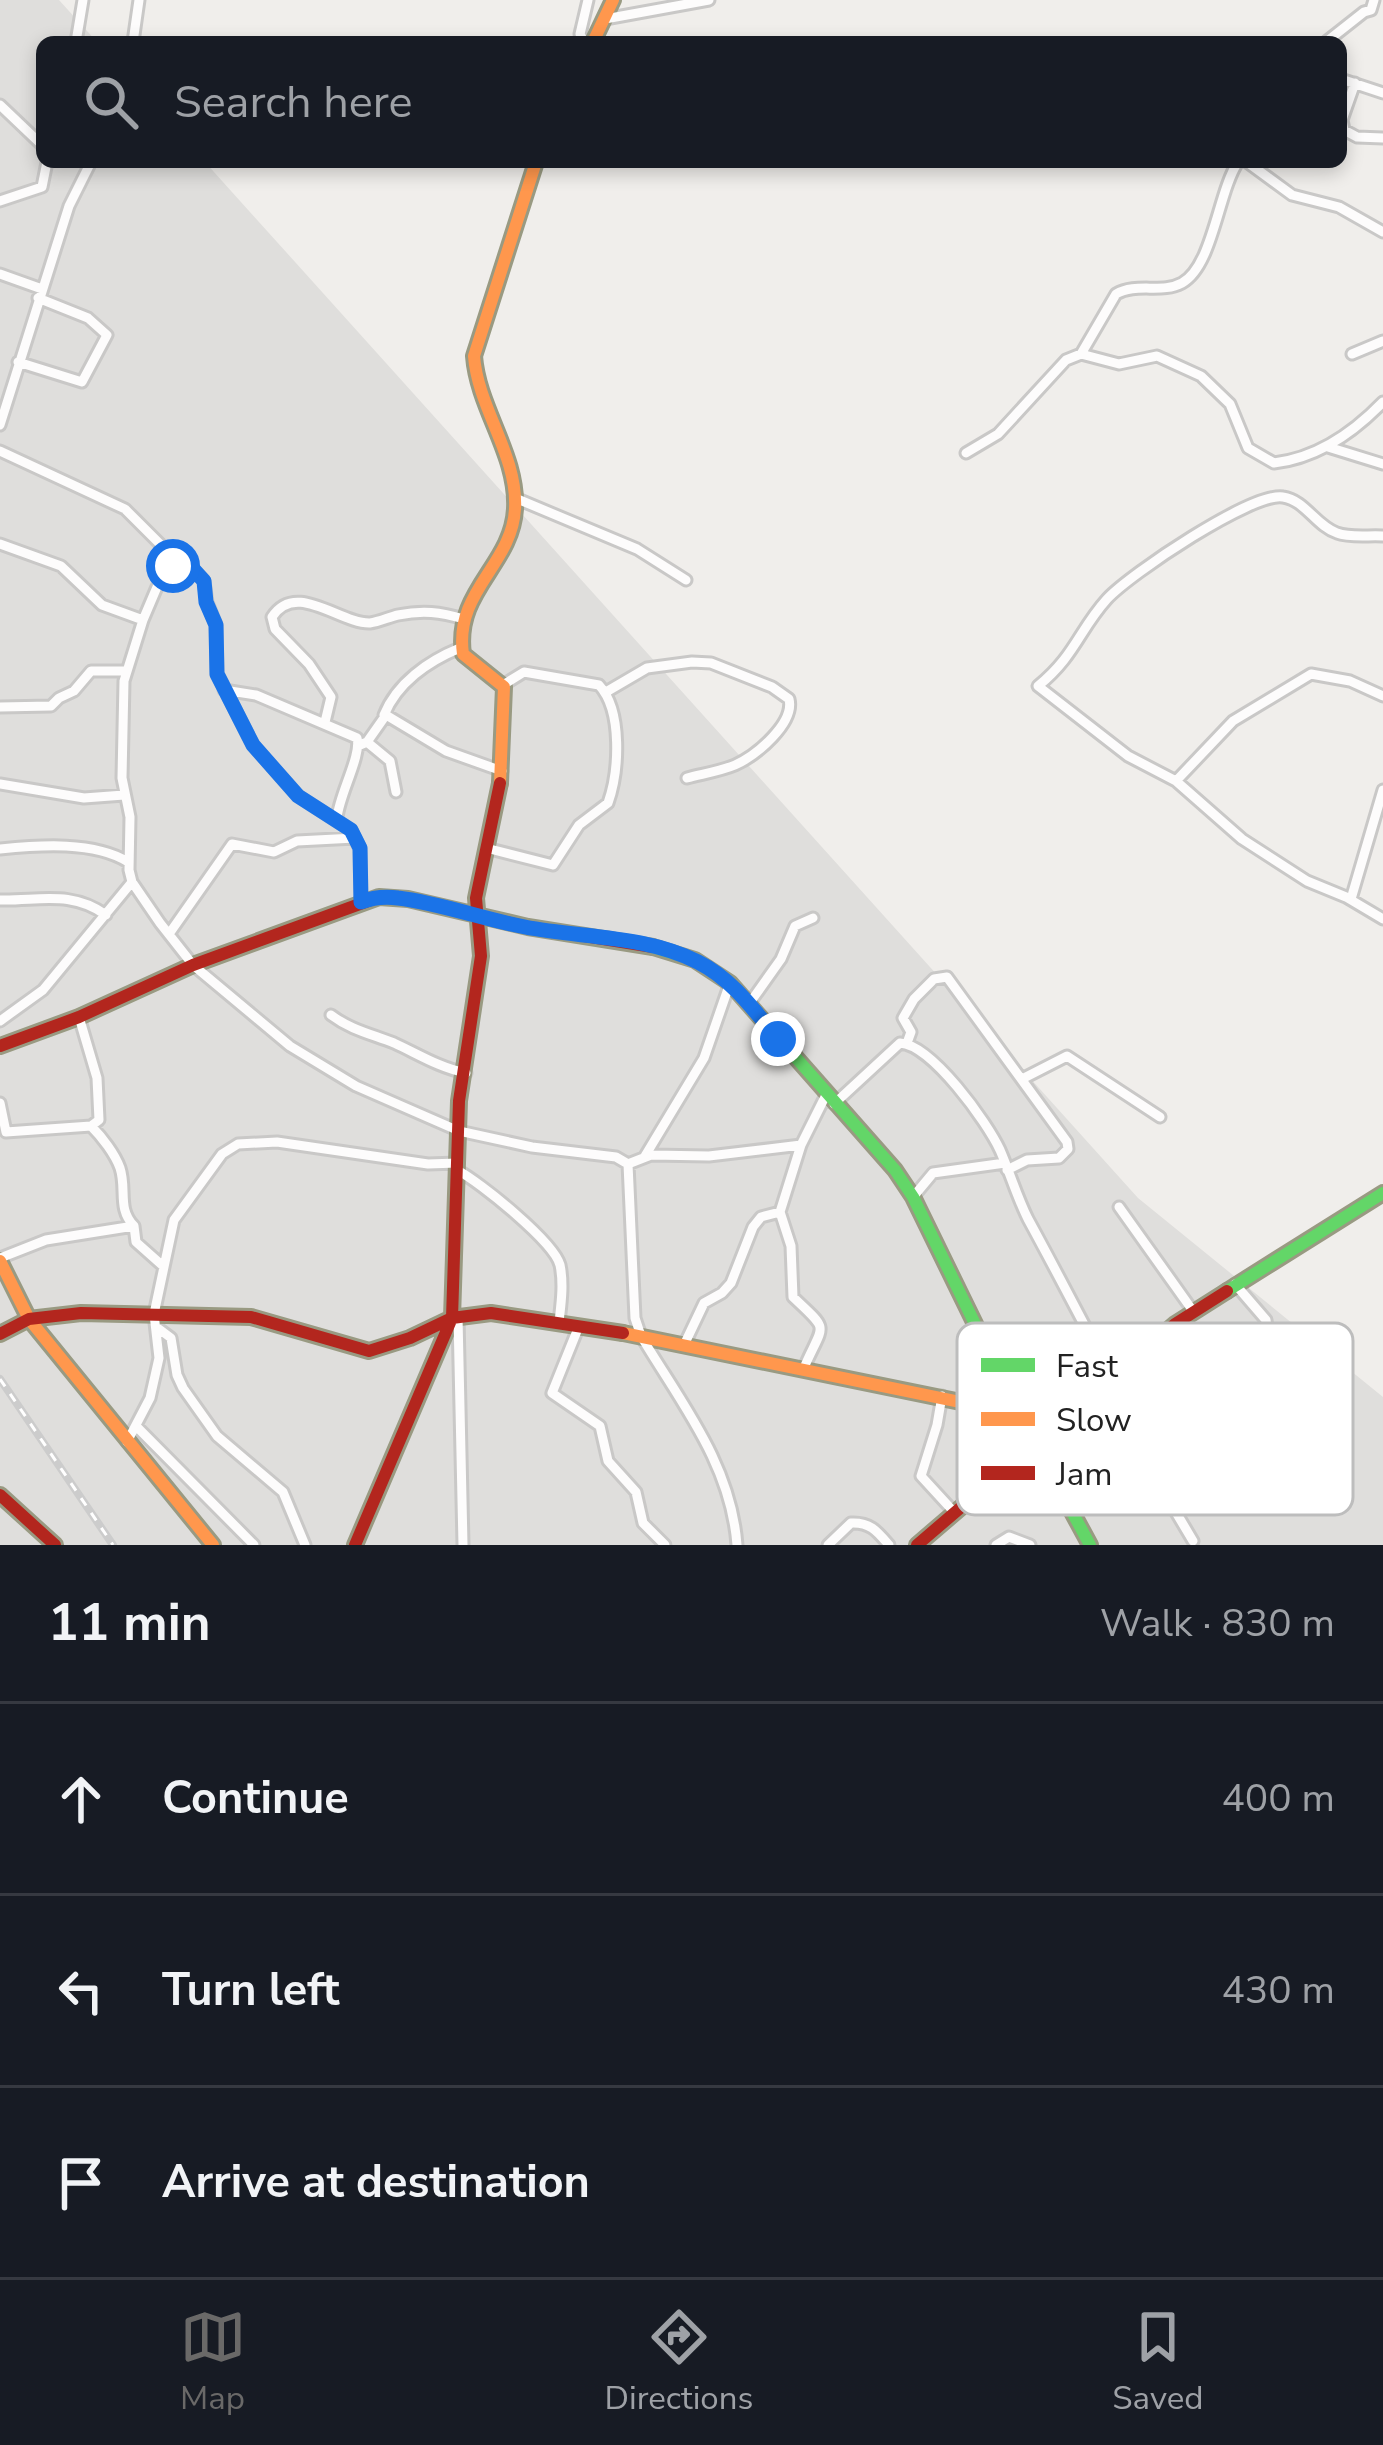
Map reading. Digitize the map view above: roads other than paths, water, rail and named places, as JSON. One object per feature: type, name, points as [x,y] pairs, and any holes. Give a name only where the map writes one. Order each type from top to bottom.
[{"type":"street","points":[[77,36],[83,0]]},
{"type":"street","points":[[135,36],[139,0]]},
{"type":"street","points":[[582,36],[588,0]]},
{"type":"street","points":[[593,36],[612,6],[710,0]]},
{"type":"street","points":[[1334,36],[1373,5],[1383,14]]},
{"type":"street","points":[[1347,81],[1383,93]]},
{"type":"street","points":[[1347,105],[1355,83]]},
{"type":"street","points":[[0,105],[36,139]]},
{"type":"street","points":[[1347,132],[1383,138]]},
{"type":"street","points":[[0,201],[40,189],[45,168]]},
{"type":"street","points":[[0,425],[70,206],[89,168]]},
{"type":"street","points":[[460,647],[468,603],[515,517],[508,460],[474,358],[496,269],[534,168]]},
{"type":"street","points":[[1082,354],[1116,294],[1124,289],[1175,286],[1187,279],[1204,253],[1236,168]]},
{"type":"street","points":[[1252,168],[1292,195],[1340,207],[1383,232]]},
{"type":"street","points":[[0,274],[88,318],[106,334],[82,382],[18,362]]},
{"type":"street","points":[[1352,354],[1383,341]]},
{"type":"street","points":[[966,453],[998,434],[1066,360],[1082,354],[1119,364],[1156,356],[1201,376],[1230,404],[1248,448],[1269,462],[1283,463],[1328,447],[1381,405]]},
{"type":"street","points":[[1328,447],[1383,464]]},
{"type":"street","points":[[0,451],[125,509],[169,549],[174,561],[194,570],[204,581],[216,625],[214,659],[224,690],[253,745],[286,785],[337,818],[356,838],[361,902]]},
{"type":"street","points":[[1383,536],[1338,534],[1296,502],[1278,496],[1209,526],[1107,599],[1064,665],[1038,686],[1128,756],[1176,782],[1269,857],[1383,919]]},
{"type":"street","points":[[515,499],[637,549],[686,580]]},
{"type":"street","points":[[0,544],[61,566],[102,605],[143,620]]},
{"type":"street","points":[[174,561],[157,587],[126,671],[124,795],[130,818],[132,882],[169,934],[193,964],[327,1071],[459,1132],[616,1157],[628,1164]]},
{"type":"street","points":[[325,722],[332,697],[275,629],[272,617],[277,609],[317,605],[368,622],[425,611],[464,619]]},
{"type":"street","points":[[460,647],[502,685]]},
{"type":"street","points":[[337,818],[342,791],[363,744],[400,687],[460,647]]},
{"type":"street","points":[[606,692],[647,668],[692,662],[711,663],[772,687],[789,699],[791,711],[786,721],[751,755],[735,765],[687,778]]},
{"type":"street","points":[[0,706],[51,706],[74,692],[91,671],[126,671]]},
{"type":"street","points":[[502,685],[524,672],[585,680],[606,692]]},
{"type":"street","points":[[1176,782],[1233,721],[1311,674],[1350,681],[1383,696]]},
{"type":"street","points":[[463,1545],[455,1317],[458,1101],[481,957],[482,929],[476,916],[502,771],[502,685]]},
{"type":"street","points":[[224,690],[256,695],[353,735],[391,761],[396,792]]},
{"type":"street","points":[[486,848],[553,865],[578,825],[608,803],[616,757],[606,692]]},
{"type":"street","points":[[384,716],[446,751],[502,771]]},
{"type":"street","points":[[0,784],[85,799],[124,795]]},
{"type":"street","points":[[1351,899],[1383,790]]},
{"type":"street","points":[[169,934],[230,845],[274,852],[297,841],[356,838]]},
{"type":"street","points":[[0,849],[49,844],[104,851],[128,862]]},
{"type":"street","points":[[0,1021],[43,990],[132,882]]},
{"type":"street","points":[[0,901],[53,896],[81,902],[106,915]]},
{"type":"street","points":[[0,1046],[79,1017],[193,964],[361,902],[391,897],[667,950],[695,960],[730,983],[896,1170],[974,1323]]},
{"type":"street","points":[[749,1004],[782,959],[795,926],[814,919]]},
{"type":"street","points":[[907,1042],[911,1032],[903,1022],[905,1013],[934,979],[945,976],[1068,1149],[1055,1159],[933,1173],[913,1197]]},
{"type":"street","points":[[645,1156],[714,1037],[730,983]]},
{"type":"street","points":[[332,1016],[363,1034],[466,1073]]},
{"type":"street","points":[[0,1103],[6,1132],[92,1126],[99,1120],[97,1078],[79,1017]]},
{"type":"street","points":[[802,1370],[821,1332],[818,1316],[794,1297],[790,1246],[780,1212],[801,1145],[830,1099],[907,1042]]},
{"type":"street","points":[[907,1042],[959,1088],[999,1146],[1025,1213],[1078,1323]]},
{"type":"street","points":[[1022,1079],[1067,1056],[1160,1117]]},
{"type":"street","points":[[1030,1090],[1042,1070]]},
{"type":"street","points":[[92,1126],[120,1167],[122,1202],[136,1242],[163,1266]]},
{"type":"street","points":[[127,1443],[150,1398],[159,1358],[154,1314],[174,1220],[222,1154],[238,1144],[277,1142],[457,1167],[490,1190],[555,1254],[562,1284],[559,1322]]},
{"type":"street","points":[[628,1164],[645,1156],[710,1156],[801,1145]]},
{"type":"street","points":[[628,1164],[631,1266],[640,1336],[698,1424],[729,1498],[737,1545]]},
{"type":"street","points":[[1176,1323],[1383,1193]]},
{"type":"street","points":[[1119,1207],[1193,1312]]},
{"type":"street","points":[[685,1343],[704,1304],[730,1283],[757,1222],[780,1212]]},
{"type":"street","points":[[134,1226],[46,1240],[0,1260],[29,1319],[213,1545]]},
{"type":"street","points":[[1235,1284],[1266,1323]]},
{"type":"street","points":[[0,1334],[29,1319],[101,1312],[263,1319],[361,1352],[410,1338],[455,1317],[491,1312],[685,1343],[957,1399]]},
{"type":"street","points":[[355,1545],[455,1317]]},
{"type":"street","points":[[579,1326],[552,1393],[600,1426],[608,1460],[636,1492],[643,1523],[665,1545]]},
{"type":"street","points":[[159,1329],[171,1338],[176,1375],[190,1399],[217,1436],[283,1492],[304,1545]]},
{"type":"street","points":[[942,1395],[921,1476],[954,1512]]},
{"type":"street","points":[[136,1426],[254,1545]]},
{"type":"street","points":[[0,1495],[55,1545]]},
{"type":"street","points":[[917,1545],[957,1509]]},
{"type":"street","points":[[1074,1515],[1090,1545]]},
{"type":"street","points":[[1178,1515],[1192,1541]]},
{"type":"street","points":[[828,1545],[851,1523],[860,1523],[876,1529],[889,1545]]},
{"type":"street","points":[[996,1545],[1009,1537],[1030,1545]]},
{"type":"railway","points":[[0,1379],[113,1545]]}]
